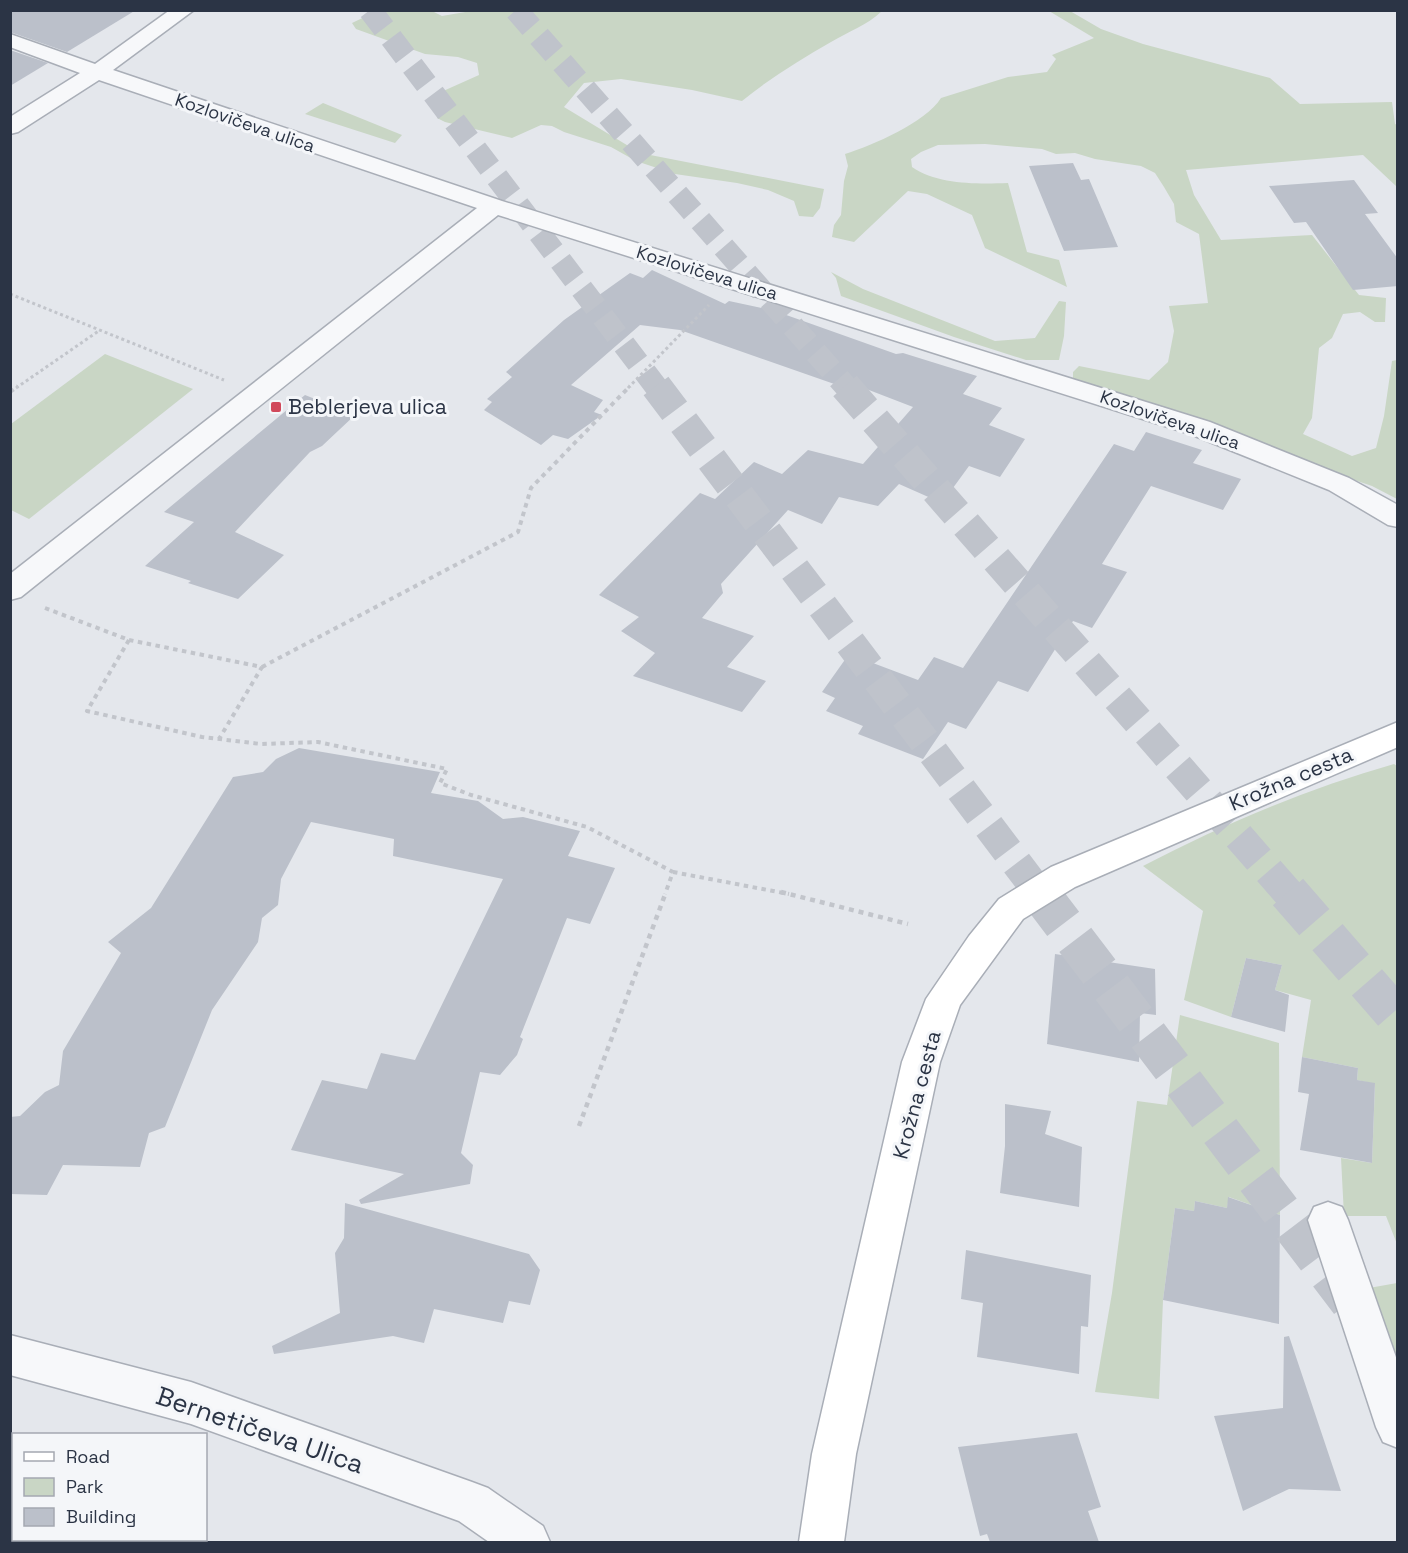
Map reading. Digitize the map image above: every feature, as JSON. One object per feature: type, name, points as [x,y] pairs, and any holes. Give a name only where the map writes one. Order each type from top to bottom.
[{"type":"street","points":[[10,127],[97,72],[184,10]]},
{"type":"street","name":"Kozlovičeva ulica","points":[[10,40],[97,72],[494,206],[1200,428],[1339,484],[1398,518]]},
{"type":"street","points":[[10,590],[494,206]]},
{"type":"street","name":"Krožna cesta","points":[[821,1542],[834,1454],[921,1062],[944,999],[1011,909],[1063,877],[1398,734]]},
{"type":"street","points":[[1328,1220],[1398,1427]]},
{"type":"street","name":"Bernetičeva Ulica","points":[[10,1355],[191,1402],[472,1504],[527,1542]]},
{"type":"path","points":[[219,739],[262,667],[518,532],[531,488],[733,281]]},
{"type":"path","points":[[10,294],[258,394]]},
{"type":"path","points":[[10,392],[100,330]]},
{"type":"path","points":[[43,607],[129,640],[262,667]]},
{"type":"path","points":[[129,640],[87,711],[219,739],[300,745],[318,742],[447,769],[440,783],[471,795],[587,826],[672,872],[797,895],[908,924]]},
{"type":"path","points":[[579,1126],[672,872]]},
{"type":"green space","points":[[477,10],[882,11],[785,70],[742,101],[692,90],[621,79],[584,83],[564,107],[640,153],[824,189],[820,208],[813,217],[799,216],[794,201],[768,190],[675,174],[636,161],[611,147],[552,126],[541,125],[512,138],[445,122],[437,118],[441,92],[479,75],[477,63],[458,57],[425,54],[356,29],[352,23],[377,11],[432,11],[442,16]]},
{"type":"green space","points":[[1049,11],[1070,11],[1101,29],[1143,44],[1270,78],[1300,104],[1392,102],[1397,125],[1397,187],[1363,155],[1186,170],[1194,195],[1221,240],[1312,235],[1359,295],[1386,298],[1385,322],[1375,322],[1360,312],[1343,314],[1332,338],[1319,348],[1312,418],[1303,434],[1352,456],[1376,448],[1384,416],[1392,361],[1397,360],[1397,499],[1372,486],[1073,384],[1073,372],[1079,366],[1149,380],[1168,362],[1174,331],[1169,306],[1208,303],[1199,234],[1176,222],[1174,204],[1164,187],[1155,173],[1141,166],[1095,159],[1075,153],[1056,154],[1042,149],[985,144],[938,145],[911,159],[912,167],[922,173],[946,180],[1008,183],[1027,252],[1059,260],[1067,287],[985,248],[972,215],[927,194],[908,191],[854,242],[832,237],[834,225],[841,215],[844,181],[848,166],[845,154],[898,132],[923,116],[941,98],[1008,77],[1047,72],[1056,59],[1052,55],[1094,38]]},
{"type":"green space","points":[[323,103],[402,135],[395,143],[305,114]]},
{"type":"green space","points":[[831,272],[863,289],[995,341],[1035,338],[1059,301],[1066,302],[1064,336],[1059,360],[1026,360],[954,337],[841,296],[836,278]]},
{"type":"green space","points":[[105,354],[193,389],[29,519],[11,510],[11,424]]},
{"type":"green space","points":[[1394,764],[1397,766],[1397,1244],[1386,1216],[1344,1216],[1341,1158],[1372,1163],[1375,1084],[1357,1080],[1358,1068],[1302,1057],[1311,1000],[1275,990],[1282,965],[1246,958],[1231,1017],[1184,1000],[1203,911],[1143,866],[1266,809]]},
{"type":"green space","points":[[1180,1015],[1279,1043],[1280,1215],[1229,1197],[1227,1208],[1195,1201],[1194,1211],[1175,1208],[1163,1300],[1159,1399],[1095,1392],[1112,1293],[1137,1101],[1167,1105]]},
{"type":"green space","points":[[1397,1283],[1397,1382],[1369,1288]]},
{"type":"building","points":[[10,10],[136,10],[67,52],[10,32]]},
{"type":"building","points":[[10,50],[48,63],[10,86]]},
{"type":"building","points":[[1073,163],[1081,180],[1089,179],[1118,247],[1064,251],[1029,166]]},
{"type":"building","points":[[1354,180],[1378,213],[1365,214],[1398,259],[1398,286],[1353,290],[1306,222],[1294,223],[1269,186]]},
{"type":"building","points":[[652,270],[725,304],[729,301],[775,311],[896,354],[903,353],[977,376],[963,394],[1002,408],[989,425],[1025,439],[1000,477],[969,466],[942,503],[899,484],[878,506],[839,497],[822,524],[788,510],[721,584],[723,593],[702,618],[754,636],[727,667],[766,681],[742,712],[633,676],[655,653],[621,631],[639,617],[599,595],[700,493],[715,499],[754,462],[782,474],[808,450],[863,464],[913,407],[843,380],[840,386],[680,330],[640,325],[571,385],[603,400],[594,412],[602,415],[568,439],[553,435],[541,445],[484,410],[492,402],[487,399],[512,377],[506,372],[564,320],[630,273],[643,278]]},
{"type":"building","points":[[305,395],[355,415],[322,446],[310,452],[235,532],[284,555],[238,599],[145,566],[194,522],[164,512]]},
{"type":"building","points":[[1146,432],[1202,450],[1193,463],[1241,479],[1223,510],[1151,486],[1102,564],[1127,572],[1092,628],[1073,621],[1028,692],[998,681],[966,729],[948,722],[923,759],[858,734],[863,726],[826,711],[835,698],[822,692],[849,654],[918,680],[934,657],[963,668],[1114,444],[1134,451]]},
{"type":"building","points":[[299,748],[440,772],[431,793],[478,801],[503,819],[523,817],[580,831],[568,856],[615,868],[590,924],[567,918],[520,1037],[523,1039],[517,1055],[500,1075],[480,1072],[461,1153],[473,1165],[470,1184],[361,1204],[359,1200],[404,1174],[291,1150],[322,1080],[367,1089],[381,1053],[415,1060],[503,879],[393,856],[394,839],[311,822],[281,879],[278,905],[262,918],[258,942],[212,1010],[165,1127],[149,1133],[140,1167],[63,1165],[47,1195],[10,1194],[10,1117],[20,1116],[45,1092],[59,1085],[63,1051],[121,953],[108,942],[151,908],[233,777],[263,772],[276,759]]},
{"type":"building","points":[[1055,954],[1155,969],[1156,1015],[1140,1013],[1139,1062],[1047,1044]]},
{"type":"building","points":[[1246,958],[1282,965],[1275,990],[1289,995],[1285,1032],[1231,1017]]},
{"type":"building","points":[[1302,1057],[1358,1068],[1357,1080],[1375,1083],[1372,1163],[1300,1150],[1309,1094],[1298,1092]]},
{"type":"building","points":[[1005,1104],[1051,1111],[1045,1134],[1082,1147],[1079,1207],[1000,1193],[1005,1146]]},
{"type":"building","points":[[1228,1197],[1280,1215],[1279,1324],[1163,1300],[1175,1208],[1194,1211],[1195,1201],[1227,1208]]},
{"type":"building","points":[[345,1203],[529,1254],[540,1270],[530,1305],[509,1301],[503,1323],[434,1309],[424,1343],[393,1336],[274,1354],[272,1346],[340,1313],[335,1253],[344,1238]]},
{"type":"building","points":[[966,1250],[1091,1275],[1088,1327],[1081,1326],[1079,1374],[977,1357],[983,1303],[961,1299]]},
{"type":"building","points":[[1289,1336],[1341,1491],[1289,1489],[1243,1511],[1214,1416],[1283,1408],[1284,1337]]},
{"type":"building","points":[[1077,1433],[1101,1507],[1088,1511],[1099,1542],[990,1542],[987,1534],[980,1536],[958,1447]]},
{"type":"tunnel","points":[[370,10],[657,388]]},
{"type":"tunnel","points":[[516,10],[847,388]]},
{"type":"tunnel","points":[[656,386],[1040,894]]},
{"type":"tunnel","points":[[845,386],[1289,894]]},
{"type":"tunnel","points":[[1039,892],[1350,1302]]},
{"type":"tunnel","points":[[1288,892],[1398,1018]]},
{"type":"place","name":"Beblerjeva ulica","points":[[276,407]]}]
